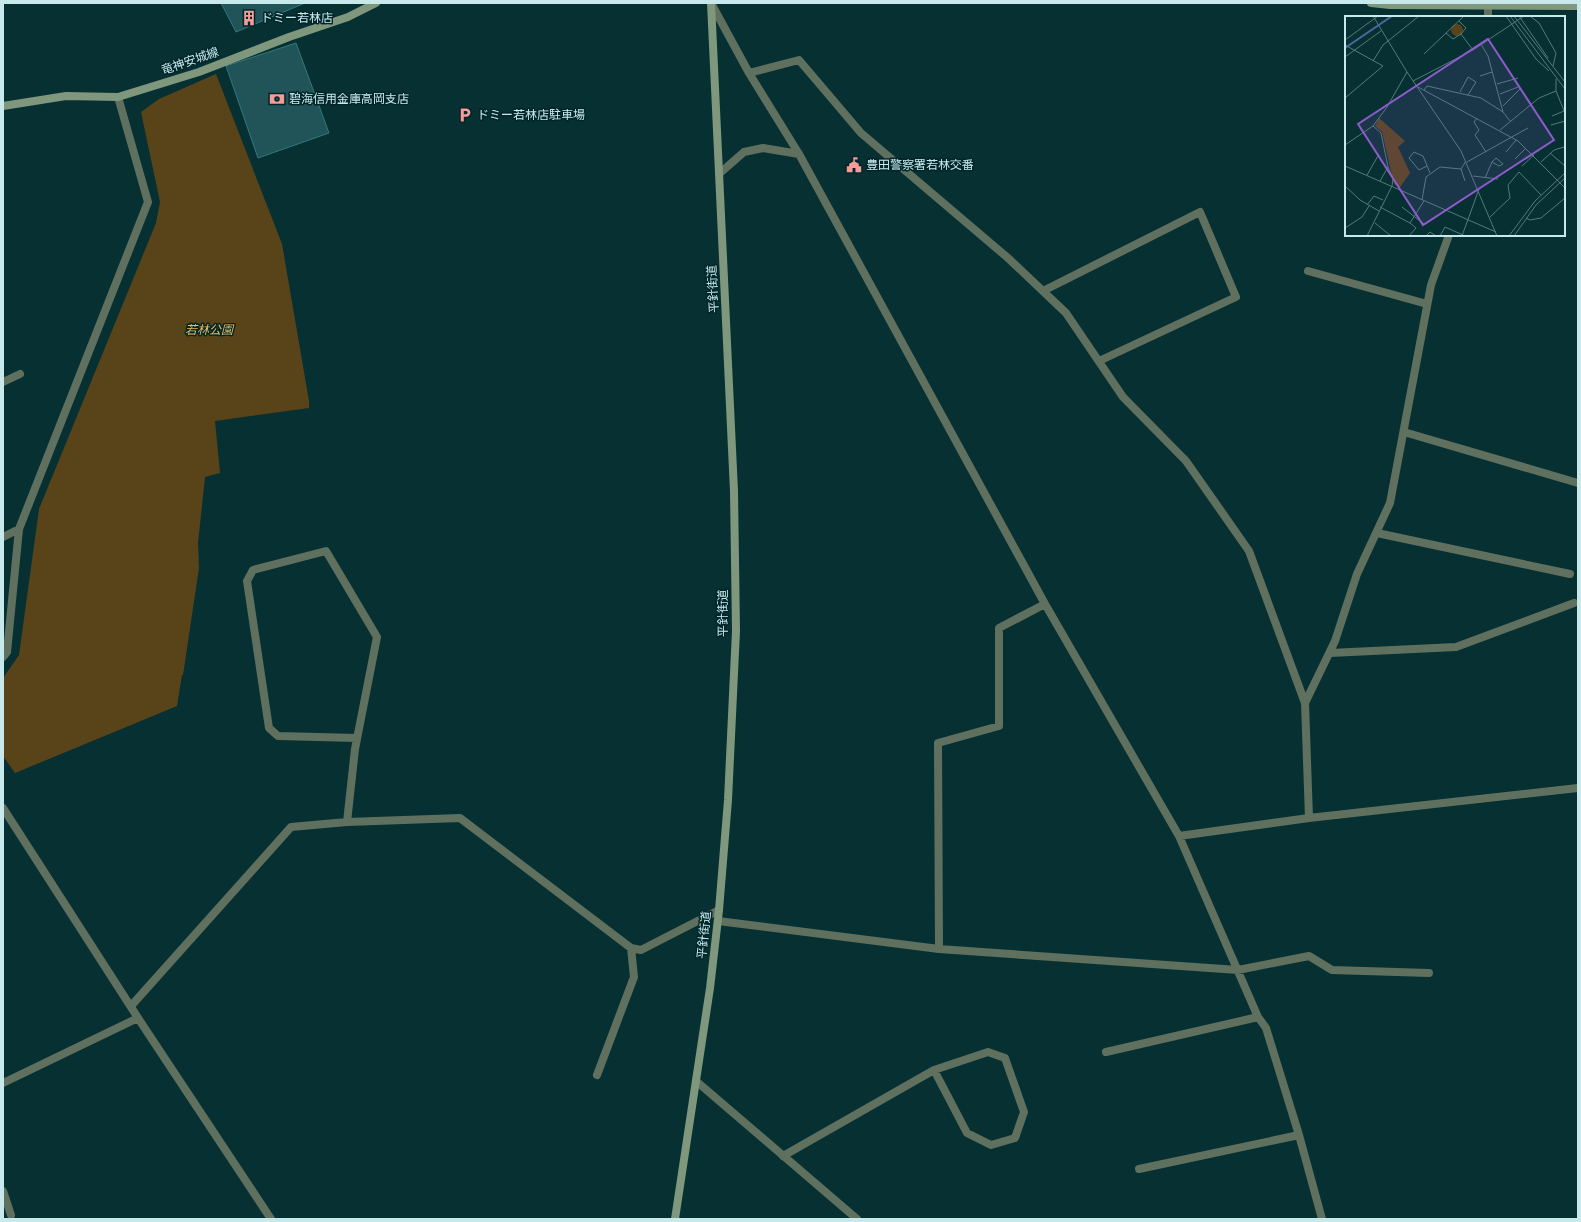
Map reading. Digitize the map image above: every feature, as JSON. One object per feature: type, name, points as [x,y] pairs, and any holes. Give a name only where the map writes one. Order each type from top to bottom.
[{"type":"street","name":"竜神安城線","points":[[3,106],[66,96],[118,97],[199,72],[289,37],[348,17],[376,3]]},
{"type":"street","points":[[711,3],[749,73],[799,154],[1045,604],[1179,836],[1258,1017],[1266,1028],[1299,1135],[1322,1219]]},
{"type":"street","name":"平針街道","points":[[675,1219],[710,988],[718,921],[728,800],[736,631],[734,491],[711,3]]},
{"type":"street","points":[[1371,3],[1578,6]]},
{"type":"street","points":[[1488,5],[1488,16]]},
{"type":"street","points":[[749,73],[799,60],[861,133],[1008,258],[1066,313],[1123,397],[1186,461],[1248,551],[1305,703],[1309,818]]},
{"type":"street","points":[[3,656],[7,652],[19,528],[148,202],[118,97]]},
{"type":"street","points":[[720,173],[744,152],[763,148],[799,154]]},
{"type":"street","points":[[1043,291],[1200,212],[1236,297],[1099,361]]},
{"type":"street","points":[[1305,703],[1335,641],[1357,574],[1390,503],[1431,285],[1449,236]]},
{"type":"street","points":[[1308,271],[1427,304]]},
{"type":"street","points":[[3,382],[20,374]]},
{"type":"street","points":[[1404,432],[1578,483]]},
{"type":"street","points":[[3,537],[19,528]]},
{"type":"street","points":[[1377,533],[1570,574]]},
{"type":"street","points":[[347,822],[357,738],[377,637],[326,551],[253,570],[247,581],[269,728],[278,736],[357,738]]},
{"type":"street","points":[[1330,652],[1456,647],[1574,603]]},
{"type":"street","points":[[940,949],[938,743],[999,726],[999,628],[1045,604]]},
{"type":"street","points":[[1179,836],[1309,818],[1578,788]]},
{"type":"street","points":[[3,808],[138,1018],[271,1219]]},
{"type":"street","points":[[131,1006],[291,827],[347,822],[460,818],[631,948],[641,950],[719,910]]},
{"type":"street","points":[[718,921],[940,949],[1238,970],[1309,956],[1332,970],[1429,973]]},
{"type":"street","points":[[597,1075],[634,977],[631,948]]},
{"type":"street","points":[[1106,1052],[1258,1017]]},
{"type":"street","points":[[3,1083],[138,1018]]},
{"type":"street","points":[[783,1156],[934,1070],[988,1052],[1005,1058],[1024,1112],[1014,1138],[991,1145],[967,1132],[934,1070]]},
{"type":"street","points":[[696,1081],[857,1219]]},
{"type":"street","points":[[1139,1169],[1299,1135]]},
{"type":"street","points":[[3,1191],[11,1215]]},
{"type":"green space","name":"若林公園","points":[[216,74],[282,244],[309,408],[215,421],[220,473],[205,477],[198,543],[199,568],[177,706],[15,773],[3,756],[3,678],[19,655],[39,509],[156,223],[160,202],[141,112],[159,99]]},
{"type":"building","name":"ドミー若林店","points":[[221,3],[305,3],[236,32]]},
{"type":"building","name":"碧海信用金庫高岡支店","points":[[296,43],[329,133],[258,158],[226,66]]},
{"type":"place","name":"ドミー若林店","points":[[249,18]]},
{"type":"place","name":"碧海信用金庫高岡支店","points":[[277,99]]},
{"type":"place","name":"ドミー若林店駐車場","points":[[465,115]]},
{"type":"place","name":"豊田警察署若林交番","points":[[854,165]]}]
